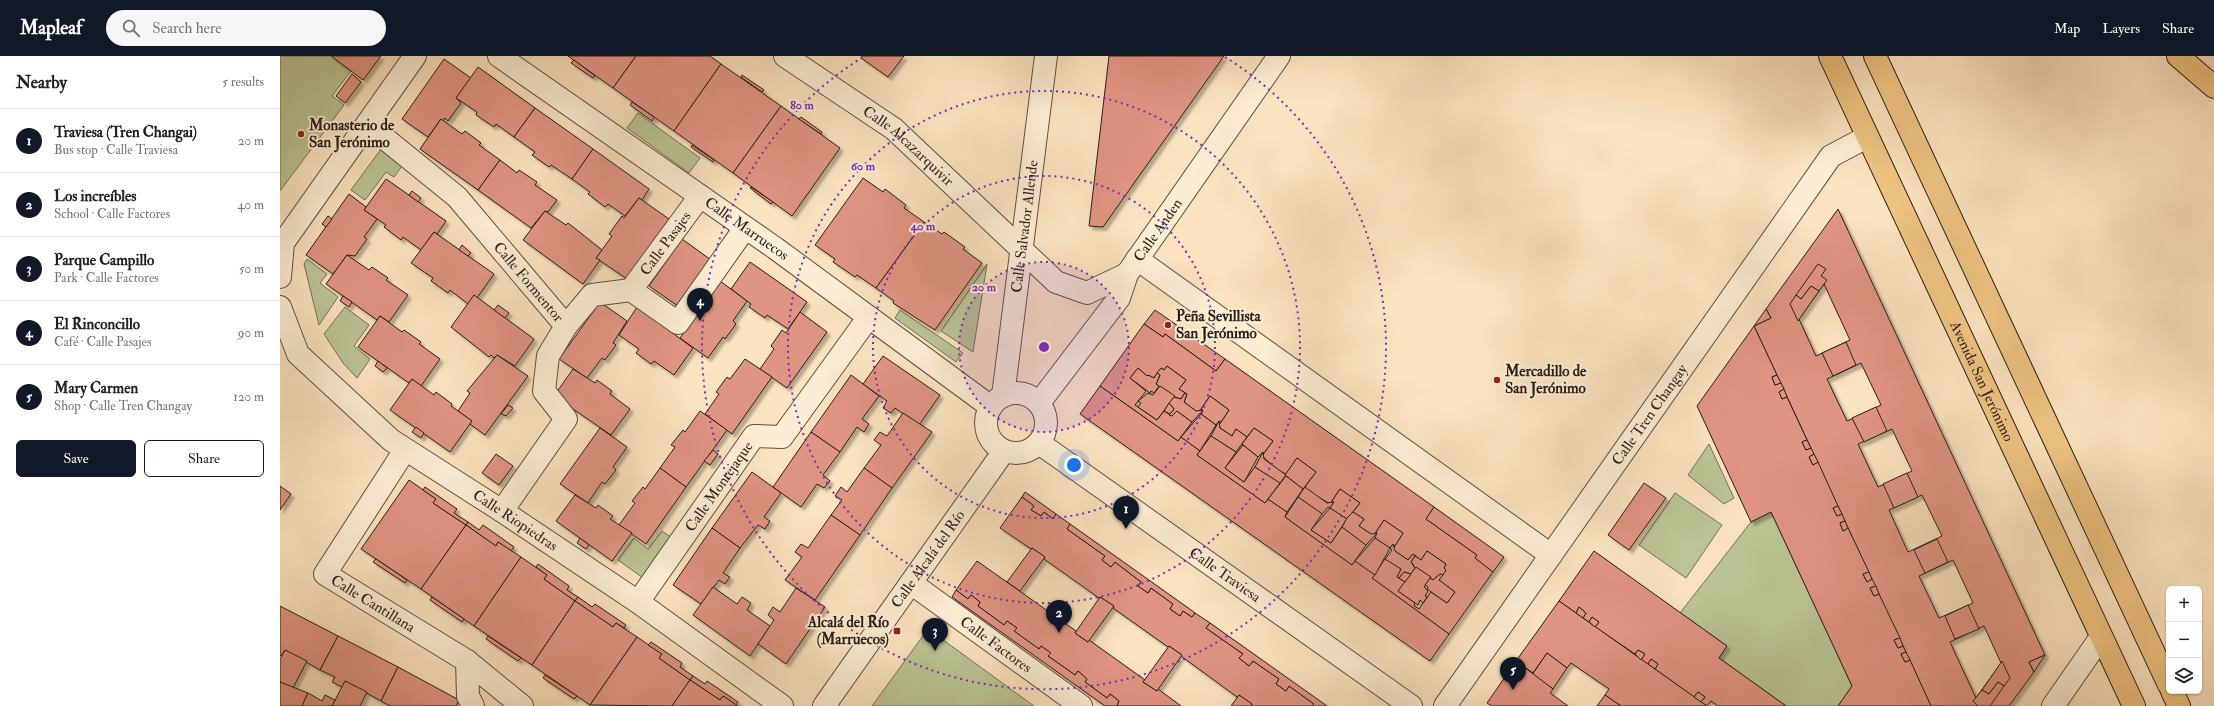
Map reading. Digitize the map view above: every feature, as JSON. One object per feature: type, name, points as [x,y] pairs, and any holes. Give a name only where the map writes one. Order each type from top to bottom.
[{"type":"main road","name":"Avenida San Jerónimo","points":[[1830,56],[2134,706]]},
{"type":"main road","points":[[1875,56],[2166,679]]},
{"type":"main road","points":[[2178,56],[2214,87]]},
{"type":"main road","points":[[2173,694],[2179,706]]},
{"type":"street","points":[[280,277],[283,243],[415,56]]},
{"type":"street","name":"Calle Alcazarquivir","points":[[785,56],[894,129],[1056,282],[1087,293]]},
{"type":"street","name":"Calle Salvador Allende","points":[[997,402],[1021,249],[1046,56]]},
{"type":"street","name":"Calle Anden","points":[[1039,403],[1119,298],[1132,266],[1279,56]]},
{"type":"street","name":"Calle Marruecos","points":[[505,58],[746,228],[868,318],[997,402]]},
{"type":"street","name":"Calle Formentor","points":[[367,124],[458,197],[566,326],[548,356],[544,391],[566,419],[502,511]]},
{"type":"street","name":"Calle Tren Changay","points":[[1445,706],[1831,156],[1867,137]]},
{"type":"street","name":"Calle Pasajes","points":[[631,290],[700,196]]},
{"type":"street","name":"Calle Pasajes","points":[[566,326],[592,294],[631,290],[678,323],[746,228]]},
{"type":"street","points":[[1094,329],[1095,313],[1087,293],[1132,266],[1551,556]]},
{"type":"street","name":"Calle Riopiedras","points":[[280,307],[298,354],[391,440],[502,511],[638,602],[782,706]]},
{"type":"street","name":"Calle Montejaque","points":[[638,602],[754,436],[782,437],[868,318]]},
{"type":"street","points":[[1016,393],[1028,396],[1039,403],[1045,414],[1046,427],[1039,443],[1029,450],[1016,453],[1004,451],[996,445],[990,437],[986,427],[987,416],[997,402],[1016,393]]},
{"type":"street","name":"Calle Traviesa","points":[[1039,443],[1411,706]]},
{"type":"street","name":"Calle Cantillana","points":[[405,450],[325,574],[467,661],[522,706]]},
{"type":"street","name":"Calle Alcalá del Río","points":[[824,706],[1004,451]]},
{"type":"street","name":"Calle Factores","points":[[911,583],[1081,706]]},
{"type":"street","points":[[2053,706],[2101,636]]},
{"type":"street","points":[[467,661],[468,696],[473,706]]},
{"type":"green space","name":"Monasterio de San Jerónimo","points":[[280,56],[331,56],[351,71],[332,96],[344,105],[280,191]]},
{"type":"green space","points":[[638,113],[700,158],[689,173],[627,128]]},
{"type":"green space","points":[[384,145],[405,162],[394,177],[386,172],[365,200],[351,190]]},
{"type":"green space","points":[[307,259],[327,274],[320,283],[338,297],[319,325],[304,264]]},
{"type":"green space","points":[[987,264],[973,352],[941,331]]},
{"type":"green space","points":[[345,307],[369,325],[354,346],[370,359],[357,378],[343,363],[324,334]]},
{"type":"green space","points":[[900,310],[963,353],[956,362],[895,318]]},
{"type":"green space","points":[[1709,444],[1734,498],[1724,504],[1688,475]]},
{"type":"green space","points":[[1675,493],[1722,525],[1686,578],[1639,545]]},
{"type":"green space","points":[[1771,512],[1852,686],[1838,706],[1786,706],[1719,658],[1727,646],[1680,613],[1751,522]]},
{"type":"green space","points":[[662,531],[675,540],[646,580],[618,560],[634,538],[648,549]]},
{"type":"green space","points":[[928,629],[1034,706],[872,706]]},
{"type":"building","points":[[331,56],[381,56],[363,80]]},
{"type":"building","points":[[568,56],[636,56],[613,88]]},
{"type":"building","points":[[636,56],[710,56],[721,64],[674,131],[613,88]]},
{"type":"building","points":[[862,56],[904,56],[888,77],[861,58]]},
{"type":"building","points":[[1109,56],[1224,56],[1103,227],[1089,226]]},
{"type":"building","points":[[444,59],[471,78],[456,98],[461,103],[448,121],[445,118],[443,121],[441,119],[428,137],[402,119]]},
{"type":"building","points":[[574,60],[595,76],[593,78],[571,63]]},
{"type":"building","points":[[721,64],[781,106],[733,173],[674,131]]},
{"type":"building","points":[[478,67],[535,108],[514,137],[496,124],[494,127],[476,115],[477,112],[456,98]]},
{"type":"building","points":[[352,74],[361,82],[345,103],[336,96]]},
{"type":"building","points":[[742,75],[764,90],[762,92],[741,77]]},
{"type":"building","points":[[632,102],[654,117],[652,121],[630,105]]},
{"type":"building","points":[[781,106],[840,148],[792,216],[733,173]]},
{"type":"building","points":[[535,108],[593,149],[572,179],[551,165],[549,167],[532,155],[535,152],[514,137]]},
{"type":"building","points":[[801,117],[822,132],[821,134],[799,119]]},
{"type":"building","points":[[441,119],[462,134],[465,131],[481,143],[479,145],[500,160],[478,190],[420,149]]},
{"type":"building","points":[[692,145],[714,160],[713,162],[691,147]]},
{"type":"building","points":[[593,149],[649,189],[642,200],[639,198],[625,216],[608,204],[605,207],[588,194],[590,192],[572,179]]},
{"type":"building","points":[[500,160],[517,173],[519,170],[537,182],[535,185],[557,200],[548,212],[545,211],[531,228],[478,190]]},
{"type":"building","points":[[863,178],[883,192],[885,189],[906,205],[904,208],[924,222],[876,288],[857,275],[855,277],[833,262],[835,259],[815,245]]},
{"type":"building","points":[[386,179],[446,221],[437,234],[434,232],[421,250],[403,237],[401,240],[384,227],[386,225],[364,210]]},
{"type":"building","points":[[751,187],[773,202],[771,204],[750,188]]},
{"type":"building","points":[[412,191],[421,198],[418,202],[409,195]]},
{"type":"building","points":[[349,194],[366,207],[364,210],[377,219],[364,237],[367,239],[355,256],[347,255],[333,274],[306,255]]},
{"type":"building","points":[[639,198],[669,219],[627,279],[596,258],[612,236],[609,234],[622,216],[624,218]]},
{"type":"building","points":[[1838,209],[2045,655],[2029,662],[2034,672],[2009,706],[1931,706],[1754,326],[1771,318],[1766,309]],"holes":[[[1824,284],[1850,340],[1816,356],[1799,319]],[[1861,363],[1881,405],[1847,421],[1827,379]],[[1892,429],[1912,471],[1878,487],[1858,444]],[[1922,495],[1942,536],[1908,552],[1889,510]],[[1953,560],[1973,603],[1939,618],[1919,576]],[[1984,626],[2001,663],[1976,698],[1950,642]]]},
{"type":"building","points":[[545,211],[566,225],[568,223],[602,250],[596,258],[600,260],[583,284],[523,240]]},
{"type":"building","points":[[328,216],[332,219],[326,227],[322,224]]},
{"type":"building","points":[[924,222],[942,234],[944,232],[965,247],[963,249],[982,263],[935,330],[893,303],[894,301],[876,288]]},
{"type":"building","points":[[434,232],[494,274],[477,298],[474,295],[468,304],[450,290],[448,293],[431,281],[433,278],[411,263]]},
{"type":"building","points":[[682,239],[711,260],[678,306],[649,286]]},
{"type":"building","points":[[462,245],[471,253],[468,256],[459,250]]},
{"type":"building","points":[[347,255],[369,270],[372,267],[388,278],[386,280],[408,295],[389,322],[380,316],[377,320],[326,284]]},
{"type":"building","points":[[750,262],[807,302],[788,329],[767,315],[765,318],[749,307],[751,304],[731,289]]},
{"type":"building","points":[[1818,264],[1826,269],[1821,276],[1827,280],[1819,291],[1811,286],[1801,299],[1796,295]]},
{"type":"building","points":[[720,281],[747,301],[733,321],[736,324],[725,339],[723,337],[708,358],[680,338]]},
{"type":"building","points":[[1811,286],[1819,291],[1798,321],[1790,304],[1796,295],[1801,299]]},
{"type":"building","points":[[474,295],[534,339],[515,366],[497,355],[494,358],[491,355],[489,357],[451,327]]},
{"type":"building","points":[[343,296],[352,302],[349,307],[340,301]]},
{"type":"building","points":[[600,302],[627,321],[613,343],[616,345],[605,360],[602,358],[587,378],[559,359]]},
{"type":"building","points":[[498,305],[509,313],[505,318],[494,310]]},
{"type":"building","points":[[637,307],[693,348],[674,375],[654,361],[651,364],[636,353],[639,349],[619,335]]},
{"type":"building","points":[[1766,309],[1771,318],[1754,326]]},
{"type":"building","points":[[1155,310],[1225,359],[1216,371],[1165,334],[1163,337],[1144,324]]},
{"type":"building","points":[[800,312],[827,332],[787,388],[760,369],[774,349],[771,346],[782,330],[786,333]]},
{"type":"building","points":[[380,316],[402,332],[404,330],[421,342],[419,344],[440,359],[421,386],[412,379],[409,383],[358,347]]},
{"type":"building","points":[[1144,324],[1163,337],[1165,334],[1216,371],[1225,359],[1434,507],[1426,519],[1477,555],[1475,558],[1493,572],[1449,634],[1372,578],[1385,559],[1388,560],[1401,569],[1397,577],[1405,582],[1398,591],[1415,603],[1414,606],[1419,609],[1431,592],[1447,603],[1455,592],[1439,580],[1446,570],[1444,568],[1446,564],[1427,551],[1421,560],[1413,554],[1408,560],[1393,549],[1403,533],[1384,520],[1374,535],[1359,526],[1364,519],[1353,512],[1360,503],[1340,489],[1330,504],[1307,490],[1305,487],[1316,472],[1297,458],[1286,474],[1278,470],[1262,456],[1273,441],[1254,428],[1247,437],[1236,429],[1232,436],[1220,428],[1219,425],[1229,410],[1210,396],[1199,412],[1196,411],[1184,402],[1187,394],[1179,389],[1186,380],[1167,366],[1164,370],[1161,368],[1154,378],[1148,375],[1147,376],[1138,368],[1130,378],[1146,391],[1135,405],[1157,420],[1164,411],[1172,416],[1177,411],[1192,422],[1178,441],[1100,386]]},
{"type":"building","points":[[1754,326],[1777,375],[1772,377],[1775,385],[1781,383],[1784,389],[1779,392],[1782,399],[1787,397],[1807,440],[1802,442],[1806,450],[1811,448],[1814,454],[1809,457],[1813,465],[1818,462],[1838,506],[1833,508],[1837,516],[1842,514],[1845,521],[1840,523],[1843,531],[1848,528],[1869,572],[1863,574],[1867,582],[1872,579],[1876,586],[1870,588],[1874,596],[1879,594],[1900,638],[1894,640],[1898,648],[1903,646],[1906,652],[1901,654],[1905,662],[1910,660],[1931,706],[1838,706],[1852,686],[1771,512],[1751,522],[1697,406]]},
{"type":"building","points":[[1846,342],[1856,365],[1833,376],[1822,353]]},
{"type":"building","points":[[497,355],[528,376],[485,435],[470,424],[472,421],[458,411],[470,393],[467,391]]},
{"type":"building","points":[[883,356],[940,395],[919,425],[895,408],[891,413],[883,408],[887,401],[863,384]]},
{"type":"building","points":[[745,359],[772,377],[732,434],[705,414],[719,394],[716,392],[727,377],[730,379]]},
{"type":"building","points":[[378,361],[387,368],[383,372],[375,366]]},
{"type":"building","points":[[1167,366],[1186,380],[1179,389],[1185,393],[1181,399],[1174,397],[1156,384],[1160,375],[1157,373],[1161,368],[1164,370]]},
{"type":"building","points":[[1138,368],[1147,376],[1148,375],[1154,378],[1157,373],[1160,375],[1156,384],[1159,386],[1154,393],[1151,391],[1150,393],[1130,378]]},
{"type":"building","points":[[573,369],[595,383],[597,380],[612,391],[610,394],[630,409],[611,435],[554,396]]},
{"type":"building","points":[[851,375],[879,396],[862,419],[869,424],[864,432],[857,427],[840,452],[811,432]]},
{"type":"building","points":[[1777,375],[1781,383],[1775,385],[1772,377]]},
{"type":"building","points":[[412,379],[434,395],[436,392],[452,404],[451,406],[472,421],[450,452],[390,410]]},
{"type":"building","points":[[1100,386],[1178,441],[1181,437],[1200,451],[1197,455],[1265,503],[1268,499],[1287,512],[1285,517],[1352,565],[1355,561],[1375,575],[1372,578],[1449,634],[1430,661],[1080,414]]},
{"type":"building","points":[[1160,386],[1175,396],[1157,420],[1138,407],[1141,403],[1138,401],[1148,393],[1153,395]]},
{"type":"building","points":[[1784,389],[1787,397],[1782,399],[1779,392]]},
{"type":"building","points":[[1185,393],[1187,394],[1184,402],[1196,411],[1203,410],[1192,422],[1177,411],[1172,416],[1169,415],[1174,409],[1169,403],[1174,397],[1181,399]]},
{"type":"building","points":[[1210,396],[1229,410],[1221,422],[1219,421],[1216,425],[1201,414],[1203,410],[1201,409]]},
{"type":"building","points":[[1169,403],[1174,409],[1170,414],[1164,411]]},
{"type":"building","points":[[508,405],[513,408],[506,416],[501,414]]},
{"type":"building","points":[[1876,407],[1887,431],[1864,442],[1852,418]]},
{"type":"building","points":[[700,411],[727,430],[686,487],[660,468],[675,447],[671,445],[683,430],[685,432]]},
{"type":"building","points":[[903,413],[932,432],[892,488],[864,468],[881,445],[874,440],[880,432],[887,436]]},
{"type":"building","points":[[1201,414],[1216,425],[1200,451],[1181,437]]},
{"type":"building","points":[[1219,421],[1220,428],[1232,436],[1236,429],[1247,437],[1236,452],[1211,436]]},
{"type":"building","points":[[416,427],[424,433],[421,438],[412,432]]},
{"type":"building","points":[[600,428],[627,447],[613,467],[616,470],[605,484],[602,482],[588,503],[560,484]]},
{"type":"building","points":[[1254,428],[1273,441],[1264,453],[1263,452],[1258,457],[1242,444]]},
{"type":"building","points":[[811,432],[840,452],[823,475],[830,481],[824,488],[817,484],[801,507],[773,487]]},
{"type":"building","points":[[1211,436],[1236,452],[1225,468],[1244,482],[1255,467],[1280,483],[1265,503],[1197,455]]},
{"type":"building","points":[[1807,440],[1811,448],[1806,450],[1802,442]]},
{"type":"building","points":[[1243,445],[1258,457],[1244,482],[1225,468]]},
{"type":"building","points":[[713,450],[718,454],[710,465],[704,461]]},
{"type":"building","points":[[1263,452],[1264,459],[1286,475],[1280,483],[1255,467]]},
{"type":"building","points":[[496,454],[513,466],[499,485],[482,473]]},
{"type":"building","points":[[1814,454],[1818,462],[1813,465],[1809,457]]},
{"type":"building","points":[[1297,458],[1316,472],[1303,489],[1285,475]]},
{"type":"building","points":[[660,468],[686,487],[646,544],[619,525],[635,503],[632,501],[643,487],[645,489]]},
{"type":"building","points":[[864,468],[892,488],[860,535],[831,515],[842,500],[835,496],[841,487],[847,492]]},
{"type":"building","points":[[752,472],[781,493],[764,517],[770,521],[765,529],[758,525],[740,548],[712,528]]},
{"type":"building","points":[[1907,473],[1918,497],[1894,508],[1883,484]]},
{"type":"building","points":[[1286,476],[1303,489],[1287,512],[1268,499]]},
{"type":"building","points":[[409,480],[436,499],[433,503],[466,525],[421,589],[361,549]]},
{"type":"building","points":[[1644,483],[1666,498],[1629,550],[1608,535]]},
{"type":"building","points":[[280,486],[291,494],[280,510]]},
{"type":"building","points":[[425,487],[457,509],[454,513],[468,522],[466,525],[433,503],[436,499],[423,490]]},
{"type":"building","points":[[1305,487],[1327,503],[1334,502],[1330,508],[1328,507],[1322,514],[1298,497]]},
{"type":"building","points":[[1340,489],[1360,503],[1347,519],[1330,508],[1334,502],[1332,501]]},
{"type":"building","points":[[1025,492],[1056,514],[1053,519],[1044,512],[1041,516],[1031,510],[1034,506],[1022,497]]},
{"type":"building","points":[[575,495],[596,508],[598,505],[613,516],[610,519],[632,533],[612,561],[556,521]]},
{"type":"building","points":[[1022,497],[1034,506],[1031,510],[1041,516],[1044,512],[1053,519],[1056,514],[1070,524],[1067,529],[1105,556],[1102,560],[1111,567],[1115,562],[1141,582],[1138,586],[1148,593],[1151,588],[1173,604],[1170,609],[1180,616],[1183,611],[1192,617],[1195,613],[1210,623],[1206,628],[1243,654],[1239,658],[1249,666],[1253,661],[1279,679],[1276,684],[1286,691],[1289,686],[1314,704],[1312,706],[1251,706],[1252,704],[1239,695],[1237,697],[1181,656],[1182,655],[1169,646],[1168,647],[1113,608],[1114,606],[1100,597],[1099,598],[1044,559],[1045,557],[1000,528]]},
{"type":"building","points":[[1298,497],[1322,514],[1311,530],[1331,543],[1342,527],[1366,545],[1352,565],[1285,517]]},
{"type":"building","points":[[1838,506],[1842,514],[1837,516],[1833,508]]},
{"type":"building","points":[[1434,507],[1504,557],[1493,572],[1475,558],[1477,555],[1426,519]]},
{"type":"building","points":[[1330,508],[1347,519],[1331,543],[1311,530]]},
{"type":"building","points":[[1353,512],[1364,519],[1359,526],[1371,534],[1377,533],[1366,545],[1342,527],[1347,518]]},
{"type":"building","points":[[831,515],[860,535],[815,600],[785,580],[802,557],[795,552],[801,544],[808,548]]},
{"type":"building","points":[[1384,520],[1403,533],[1395,546],[1393,544],[1390,548],[1375,538],[1376,532]]},
{"type":"building","points":[[1845,521],[1848,528],[1843,531],[1840,523]]},
{"type":"building","points":[[468,522],[479,530],[483,525],[514,547],[511,551],[498,542],[496,546],[466,525]]},
{"type":"building","points":[[1070,524],[1195,613],[1192,617],[1183,611],[1180,616],[1170,609],[1173,604],[1151,588],[1148,593],[1138,586],[1141,582],[1115,562],[1111,567],[1102,560],[1105,556],[1067,529]]},
{"type":"building","points":[[466,525],[496,546],[498,542],[521,557],[474,626],[421,589]]},
{"type":"building","points":[[712,528],[740,548],[723,573],[730,577],[725,584],[719,580],[701,604],[673,585]]},
{"type":"building","points":[[580,538],[589,545],[586,549],[577,543]]},
{"type":"building","points":[[1375,538],[1390,548],[1375,575],[1355,561]]},
{"type":"building","points":[[1937,539],[1948,562],[1925,573],[1914,550]]},
{"type":"building","points":[[1393,544],[1395,551],[1408,560],[1413,554],[1415,556],[1411,562],[1415,568],[1411,574],[1404,572],[1399,578],[1397,577],[1401,569],[1385,559],[1392,550],[1390,548]]},
{"type":"building","points":[[1032,548],[1045,557],[1020,591],[1007,582]]},
{"type":"building","points":[[1427,551],[1446,564],[1444,568],[1446,570],[1443,575],[1440,574],[1433,580],[1413,566],[1414,565],[1411,562],[1415,556],[1421,560]]},
{"type":"building","points":[[1594,551],[1727,646],[1719,658],[1786,706],[1718,706],[1711,701],[1707,706],[1701,702],[1705,697],[1698,692],[1694,697],[1655,669],[1658,664],[1651,659],[1648,664],[1641,660],[1645,654],[1638,650],[1635,654],[1595,627],[1599,622],[1592,617],[1589,622],[1583,618],[1586,613],[1579,607],[1576,613],[1559,601]]},
{"type":"building","points":[[521,557],[547,575],[544,579],[575,601],[532,665],[474,626]]},
{"type":"building","points":[[376,559],[407,580],[405,583],[373,562]]},
{"type":"building","points":[[977,561],[1076,631],[1075,633],[1088,642],[1089,640],[1145,680],[1143,682],[1157,691],[1158,689],[1181,706],[1119,706],[1117,705],[1119,701],[1110,694],[1107,698],[1085,682],[1087,679],[1078,671],[1075,675],[1048,656],[1051,653],[1041,646],[1039,649],[1014,631],[1017,628],[1007,621],[1004,625],[978,606],[980,602],[971,595],[968,599],[956,590]]},
{"type":"building","points":[[538,564],[569,586],[567,590],[578,597],[575,601],[544,579],[547,575],[536,567]]},
{"type":"building","points":[[1416,567],[1431,577],[1424,587],[1428,591],[1425,596],[1427,597],[1423,603],[1420,600],[1418,605],[1398,591]]},
{"type":"building","points":[[1404,572],[1411,574],[1405,582],[1399,578]]},
{"type":"building","points":[[1869,572],[1872,579],[1867,582],[1863,574]]},
{"type":"building","points":[[1440,574],[1443,575],[1439,580],[1455,592],[1447,603],[1427,589],[1428,587],[1425,585],[1430,578],[1433,580]]},
{"type":"building","points":[[1876,586],[1879,594],[1874,596],[1870,588]]},
{"type":"building","points":[[713,587],[737,604],[742,597],[751,603],[747,610],[770,626],[750,656],[693,615]]},
{"type":"building","points":[[796,588],[825,607],[786,664],[758,644],[774,620],[768,615],[773,607],[780,612]]},
{"type":"building","points":[[956,590],[968,599],[971,595],[980,602],[978,606],[1004,625],[1007,621],[1017,628],[1014,631],[1039,649],[1041,646],[1051,653],[1048,656],[1075,675],[1078,671],[1087,679],[1085,682],[1107,698],[1110,694],[1119,701],[1117,705],[1119,706],[1105,706],[952,597]]},
{"type":"building","points":[[432,597],[464,619],[462,622],[430,600]]},
{"type":"building","points":[[578,597],[592,607],[595,604],[626,625],[624,628],[616,623],[613,627],[575,601]]},
{"type":"building","points":[[1100,597],[1114,606],[1088,642],[1075,633]]},
{"type":"building","points":[[575,601],[613,627],[616,623],[637,637],[590,705],[532,665]]},
{"type":"building","points":[[1559,601],[1707,706],[1621,706],[1605,695],[1609,689],[1571,663],[1567,668],[1547,653],[1533,673],[1516,661]]},
{"type":"building","points":[[1968,605],[1979,629],[1955,639],[1945,616]]},
{"type":"building","points":[[280,606],[338,636],[320,670],[285,650],[281,656],[280,655]]},
{"type":"building","points":[[1579,607],[1586,613],[1583,618],[1576,613]]},
{"type":"building","points":[[1592,617],[1599,622],[1595,627],[1589,622]]},
{"type":"building","points":[[1210,623],[1327,706],[1312,706],[1314,704],[1289,686],[1286,691],[1276,684],[1279,679],[1253,661],[1249,666],[1239,658],[1243,654],[1206,628]]},
{"type":"building","points":[[338,636],[398,667],[381,701],[345,681],[342,687],[332,682],[335,677],[320,670]]},
{"type":"building","points":[[488,636],[521,658],[518,661],[486,639]]},
{"type":"building","points":[[637,637],[662,654],[659,658],[690,680],[672,706],[590,705]]},
{"type":"building","points":[[1900,638],[1903,646],[1898,648],[1894,640]]},
{"type":"building","points":[[651,642],[682,663],[680,667],[693,676],[690,680],[659,658],[662,654],[648,645]]},
{"type":"building","points":[[1169,646],[1182,655],[1157,691],[1143,682]]},
{"type":"building","points":[[285,650],[307,661],[293,688],[280,682],[280,659]]},
{"type":"building","points":[[1638,650],[1645,654],[1641,660],[1635,654]]},
{"type":"building","points":[[1906,652],[1910,660],[1905,662],[1901,654]]},
{"type":"building","points":[[1547,653],[1567,668],[1553,689],[1532,675]]},
{"type":"building","points":[[2045,655],[2034,672],[2029,662]]},
{"type":"building","points":[[1651,659],[1658,664],[1655,669],[1648,664]]},
{"type":"building","points":[[1516,661],[1553,689],[1550,693],[1568,706],[1492,706],[1487,703]]},
{"type":"building","points":[[2002,661],[2010,678],[2004,686],[1998,682],[1989,694],[1982,690]]},
{"type":"building","points":[[398,667],[459,700],[456,706],[390,706],[381,701]]},
{"type":"building","points":[[545,675],[577,696],[574,699],[543,678]]},
{"type":"building","points":[[693,676],[705,684],[707,681],[738,702],[736,705],[723,696],[720,700],[690,680]]},
{"type":"building","points":[[690,680],[720,700],[723,696],[738,706],[672,706]]},
{"type":"building","points":[[345,681],[367,692],[360,706],[332,706]]},
{"type":"building","points":[[280,682],[308,693],[302,706],[280,706]]},
{"type":"building","points":[[1998,682],[2004,686],[1990,706],[1978,706],[1973,701],[1982,690],[1989,694]]},
{"type":"building","points":[[1698,692],[1705,697],[1701,702],[1694,697]]},
{"type":"building","points":[[308,693],[322,701],[325,695],[335,700],[332,706],[302,706]]},
{"type":"building","points":[[1239,695],[1252,704],[1251,706],[1231,706]]},
{"type":"building","points":[[1605,695],[1621,706],[1597,706]]},
{"type":"place","name":"Monasterio de San Jerónimo","points":[[301,134]]},
{"type":"place","name":"El Rinconcillo","points":[[700,321]]},
{"type":"place","name":"Peña Sevillista San Jerónimo","points":[[1168,325]]},
{"type":"place","name":"Mercadillo de San Jerónimo","points":[[1497,380]]},
{"type":"place","name":"Traviesa (Tren Changai)","points":[[1126,529]]},
{"type":"place","name":"Alcalá del Río (Marruecos)","points":[[897,631]]},
{"type":"place","name":"Los increíbles","points":[[1059,633]]},
{"type":"place","name":"Parque Campillo","points":[[935,651]]},
{"type":"place","name":"Mary Carmen","points":[[1513,690]]}]
